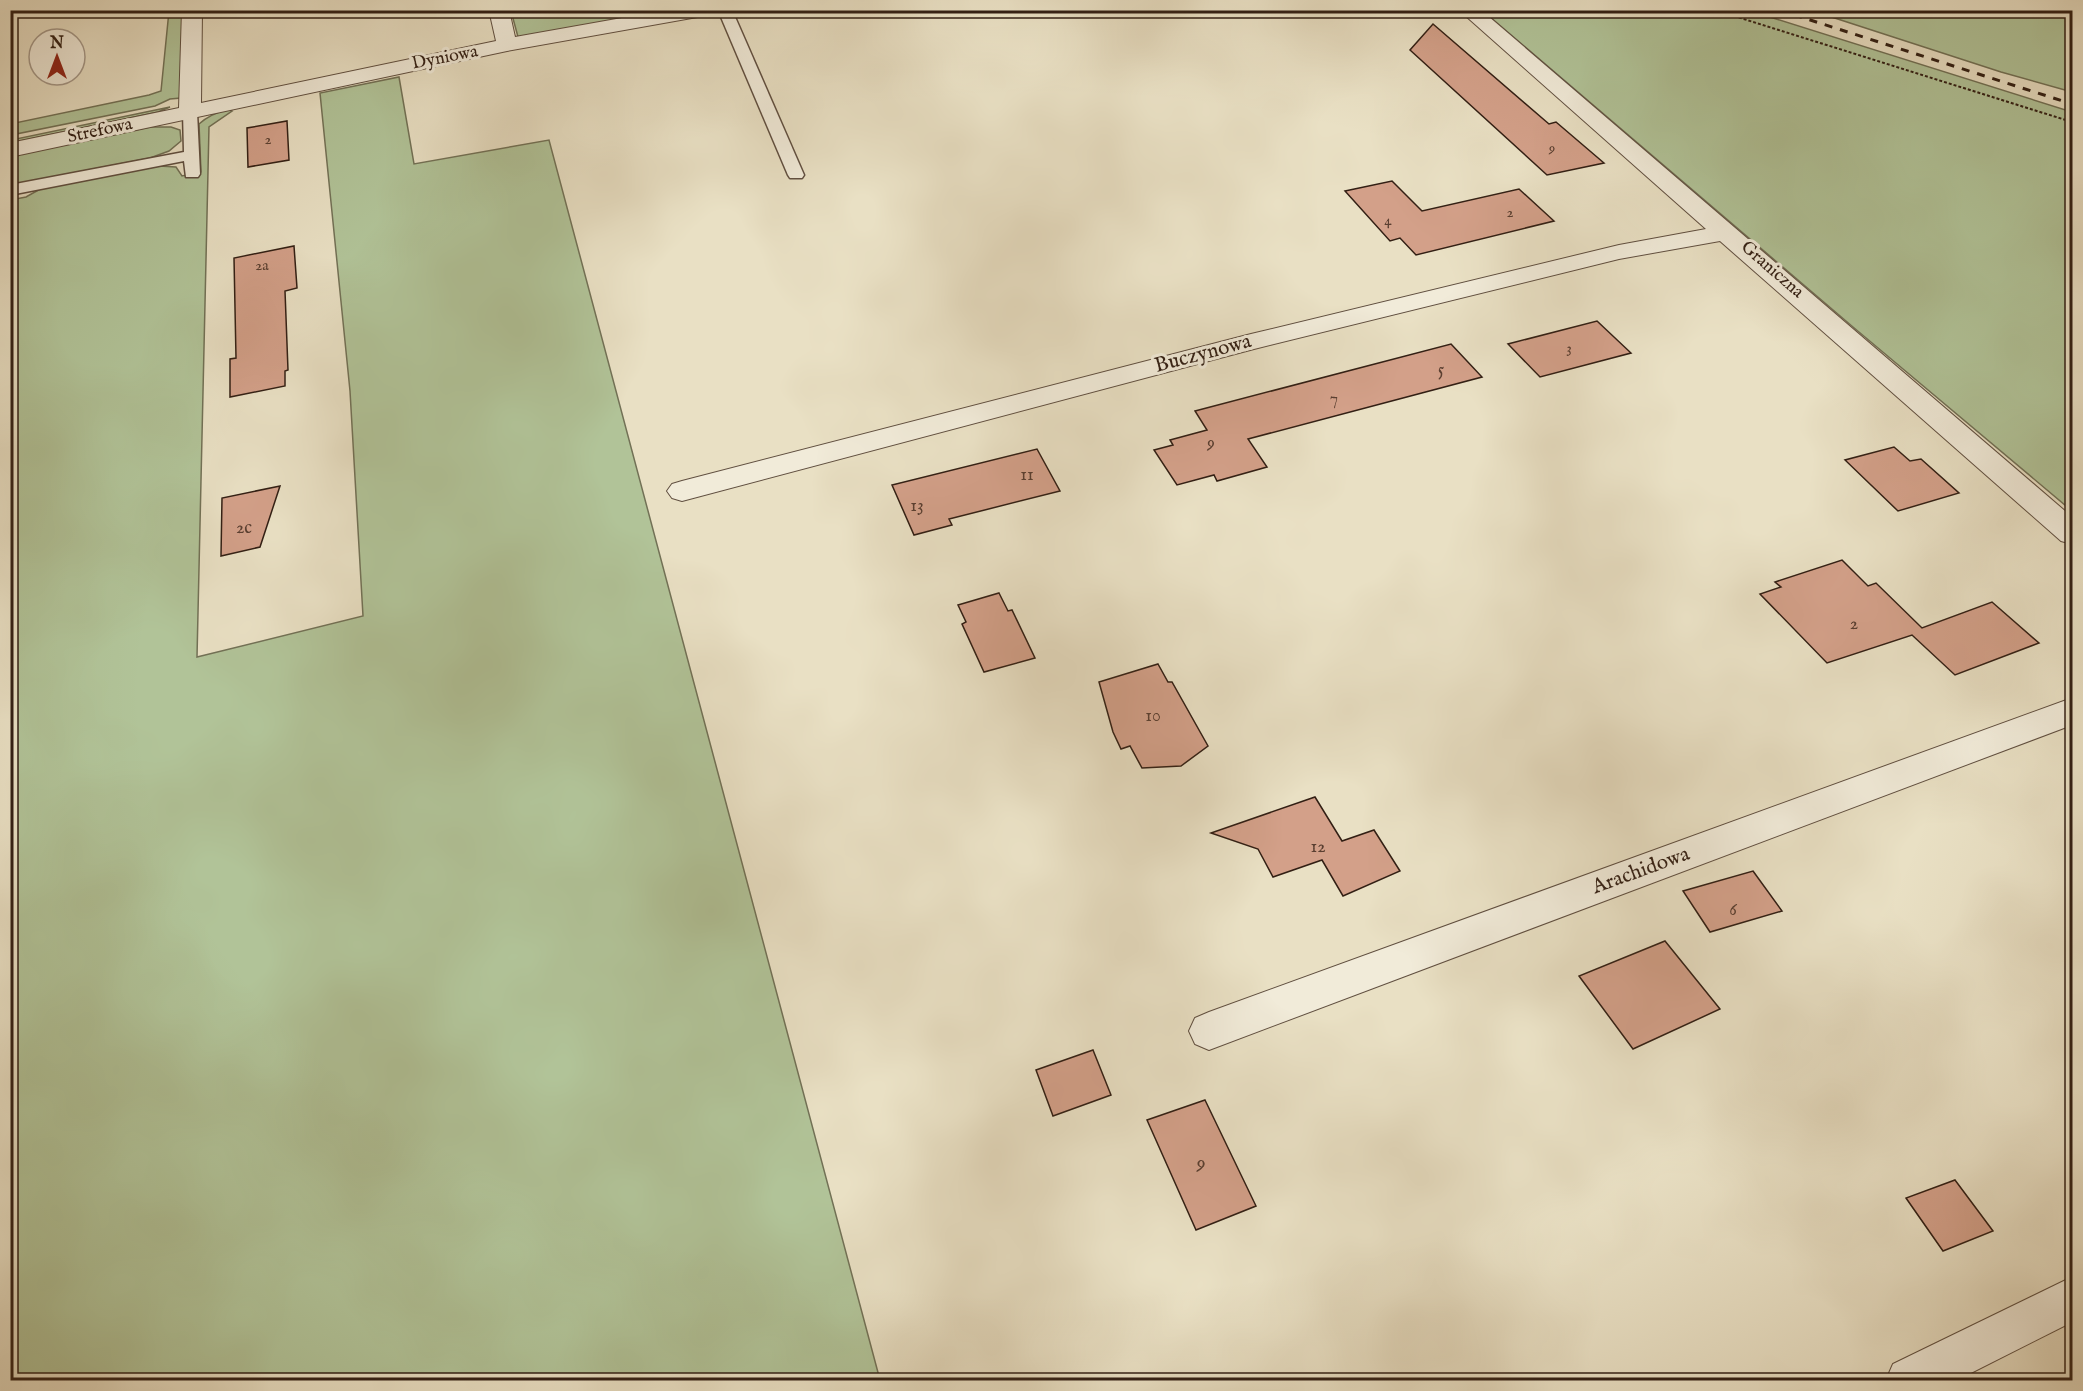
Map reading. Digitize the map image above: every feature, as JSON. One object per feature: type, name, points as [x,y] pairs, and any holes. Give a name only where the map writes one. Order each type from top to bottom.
[{"type":"street","points":[[190,112],[192,10]]},
{"type":"street","points":[[499,10],[507,45]]},
{"type":"street","name":"Dyniowa","points":[[190,112],[507,45],[703,10]]},
{"type":"street","name":"Graniczna","points":[[1469,10],[2073,532]]},
{"type":"street","name":"Strefowa","points":[[10,150],[190,112]]},
{"type":"street","name":"Buczynowa","points":[[682,491],[1251,342],[1619,252],[1728,232]]},
{"type":"street","name":"Arachidowa","points":[[1209,1030],[2073,711]]},
{"type":"street","points":[[1909,1380],[2073,1299]]},
{"type":"lane","points":[[725,10],[796,176]]},
{"type":"lane","points":[[190,112],[192,174]]},
{"type":"lane","points":[[10,190],[191,155]]},
{"type":"path","points":[[1715,10],[2073,123]]},
{"type":"green space","points":[[169,11],[184,11],[181,98],[170,99],[155,106],[11,135],[10,124],[161,91]]},
{"type":"green space","points":[[511,11],[671,11],[518,37]]},
{"type":"green space","points":[[1483,11],[1751,11],[2072,112],[2072,511],[1853,327]]},
{"type":"green space","points":[[1813,11],[2072,11],[2072,92],[2001,72]]},
{"type":"green space","points":[[399,77],[414,164],[549,140],[880,1380],[11,1380],[10,200],[26,197],[42,188],[159,166],[176,167],[182,176],[201,172],[199,124],[220,111],[228,109],[232,111],[209,127],[197,657],[363,616],[350,391],[320,93]]},
{"type":"green space","points":[[170,107],[158,112],[11,143],[11,140]]},
{"type":"green space","points":[[150,127],[171,127],[180,130],[181,141],[169,151],[150,158],[11,185],[11,156]]},
{"type":"building","points":[[1433,24],[1549,124],[1556,122],[1604,163],[1547,175],[1410,50]]},
{"type":"building","points":[[287,121],[289,160],[248,167],[247,128]]},
{"type":"building","points":[[1392,181],[1422,211],[1519,189],[1554,221],[1416,255],[1400,238],[1390,241],[1345,191]]},
{"type":"building","points":[[294,246],[297,288],[285,291],[288,370],[285,371],[285,386],[230,397],[230,359],[236,358],[234,258]]},
{"type":"building","points":[[1597,321],[1631,353],[1540,377],[1508,344]]},
{"type":"building","points":[[1451,344],[1482,377],[1248,439],[1267,467],[1217,481],[1214,475],[1177,485],[1154,450],[1173,445],[1170,440],[1207,430],[1195,411]]},
{"type":"building","points":[[1894,447],[1910,461],[1921,459],[1959,493],[1898,511],[1845,460]]},
{"type":"building","points":[[1037,449],[1060,491],[949,519],[952,525],[914,535],[892,485]]},
{"type":"building","points":[[280,486],[260,547],[221,556],[222,498]]},
{"type":"building","points":[[1842,560],[1868,586],[1876,583],[1922,628],[1992,602],[2039,643],[1955,675],[1912,635],[1827,663],[1760,594],[1781,587],[1775,582]]},
{"type":"building","points":[[999,593],[1008,611],[1012,610],[1035,658],[984,672],[962,624],[966,622],[958,605]]},
{"type":"building","points":[[1158,664],[1168,682],[1172,682],[1208,746],[1181,766],[1142,768],[1130,746],[1121,749],[1113,732],[1099,682]]},
{"type":"building","points":[[1315,797],[1342,841],[1374,830],[1400,871],[1343,896],[1322,860],[1273,877],[1258,849],[1211,833]]},
{"type":"building","points":[[1753,871],[1782,911],[1710,932],[1683,891]]},
{"type":"building","points":[[1665,941],[1720,1009],[1633,1049],[1579,976]]},
{"type":"building","points":[[1093,1050],[1111,1095],[1053,1116],[1036,1070]]},
{"type":"building","points":[[1205,1100],[1256,1206],[1196,1230],[1147,1120]]},
{"type":"building","points":[[1955,1180],[1993,1231],[1943,1251],[1906,1198]]},
{"type":"railway","points":[[1779,10],[2072,104]]}]
